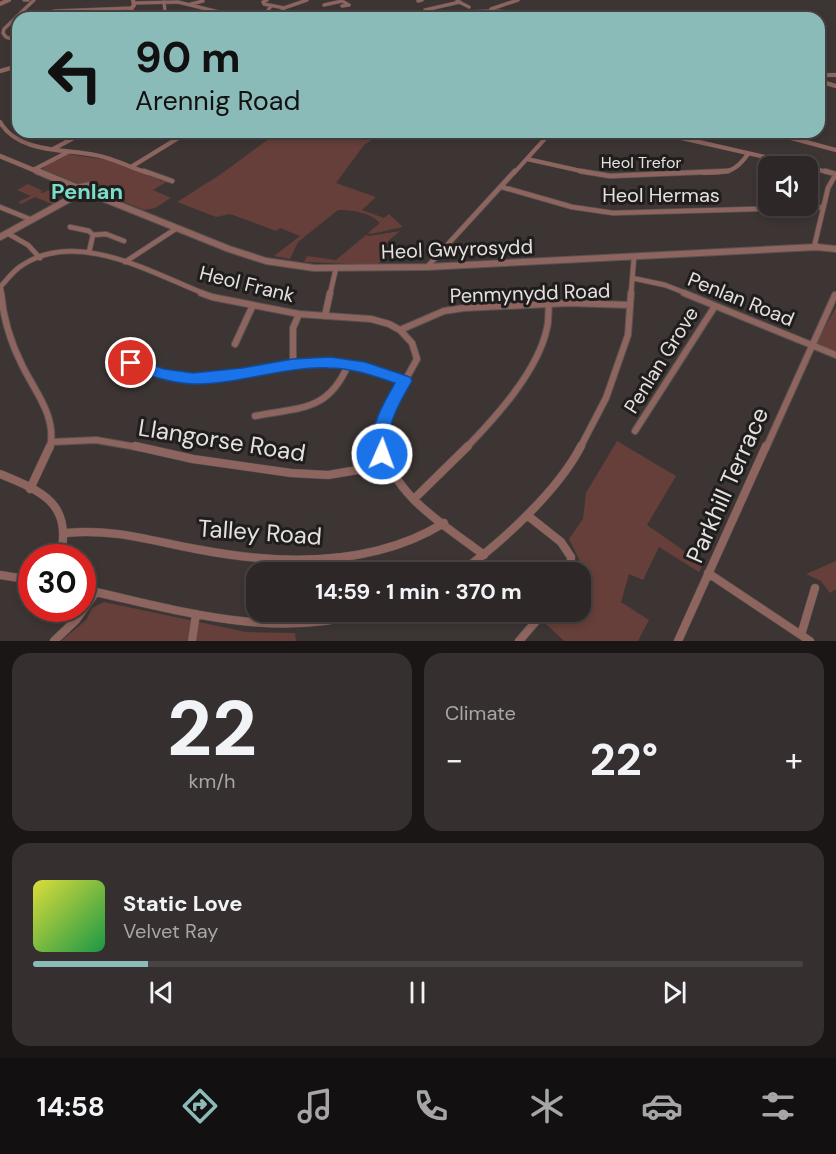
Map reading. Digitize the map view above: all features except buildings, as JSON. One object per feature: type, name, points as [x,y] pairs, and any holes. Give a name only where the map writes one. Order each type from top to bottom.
[{"type":"street","points":[[0,4],[9,0]]},
{"type":"street","points":[[22,12],[34,0]]},
{"type":"street","points":[[267,0],[263,2],[284,8],[307,0]]},
{"type":"street","points":[[491,9],[518,0]]},
{"type":"street","points":[[129,12],[134,2],[156,1],[191,4],[215,12]]},
{"type":"street","points":[[191,4],[203,1]]},
{"type":"street","points":[[324,5],[333,1],[349,4],[342,6]]},
{"type":"street","points":[[425,10],[458,1],[469,6]]},
{"type":"street","points":[[164,2],[166,12]]},
{"type":"street","points":[[266,12],[272,6]]},
{"type":"street","points":[[56,10],[132,8]]},
{"type":"street","points":[[281,12],[284,8]]},
{"type":"street","points":[[465,12],[491,9],[524,12]]},
{"type":"street","points":[[12,21],[3,33],[12,39]]},
{"type":"street","points":[[0,122],[7,133],[12,136]]},
{"type":"street","points":[[16,138],[53,149],[111,159],[171,181]]},
{"type":"street","points":[[53,149],[74,138]]},
{"type":"street","points":[[131,167],[178,138]]},
{"type":"street","points":[[427,267],[546,138]]},
{"type":"street","points":[[686,138],[758,156]]},
{"type":"street","points":[[791,138],[836,150]]},
{"type":"street","points":[[810,143],[812,138]]},
{"type":"street","points":[[33,170],[68,152]]},
{"type":"street","name":"Heol Trefor","points":[[527,159],[591,174],[639,177],[726,172],[743,164],[748,154]]},
{"type":"street","points":[[0,156],[78,188],[73,192],[75,196]]},
{"type":"street","points":[[818,170],[836,174],[828,188],[823,207],[815,243],[818,247]]},
{"type":"street","name":"Heol Gwyrosydd","points":[[78,188],[93,186],[96,190],[92,194],[229,249],[266,261],[314,268],[427,267],[818,247],[836,249]]},
{"type":"street","name":"Heol Hermas","points":[[502,187],[572,207],[613,213],[823,207]]},
{"type":"street","points":[[0,237],[75,196],[92,194]]},
{"type":"street","points":[[0,207],[32,221]]},
{"type":"street","points":[[70,227],[89,231],[93,236]]},
{"type":"street","points":[[126,262],[177,228]]},
{"type":"street","points":[[7,233],[28,245],[40,258]]},
{"type":"street","points":[[93,236],[106,234],[124,242]]},
{"type":"street","points":[[117,239],[123,235]]},
{"type":"street","points":[[89,252],[93,236]]},
{"type":"street","name":"Heol Frank","points":[[30,489],[42,468],[51,442],[51,427],[37,389],[21,363],[3,313],[0,294],[1,286],[10,275],[40,258],[62,252],[107,254],[212,297],[298,314],[371,319],[400,330]]},
{"type":"street","points":[[474,562],[527,515],[573,462],[606,399],[628,335],[634,257]]},
{"type":"street","points":[[324,316],[336,268]]},
{"type":"street","name":"Penlan Road","points":[[632,278],[665,285],[836,355]]},
{"type":"street","name":"Parkhill Terrace","points":[[678,641],[835,295]]},
{"type":"street","points":[[414,499],[448,468],[508,399],[529,368],[545,338],[551,316],[549,304]]},
{"type":"street","name":"Penmynydd Road","points":[[400,330],[444,310],[549,304],[630,305]]},
{"type":"street","points":[[234,344],[253,305]]},
{"type":"street","name":"Penlan Grove","points":[[635,431],[714,306]]},
{"type":"street","points":[[293,364],[292,328],[298,314]]},
{"type":"street","points":[[400,330],[412,343],[417,359],[389,408],[382,428],[382,454],[387,465],[414,499],[484,555]]},
{"type":"street","points":[[131,363],[163,374],[193,378],[242,373],[293,364],[330,362],[365,368],[404,381]]},
{"type":"street","points":[[255,416],[317,404],[326,399],[342,379],[348,365]]},
{"type":"street","name":"Llangorse Road","points":[[51,442],[96,440],[120,443],[193,459],[291,473],[328,475],[387,465]]},
{"type":"street","points":[[0,474],[48,498],[57,507],[66,533],[63,544]]},
{"type":"street","points":[[527,515],[561,542],[571,557],[571,562]]},
{"type":"street","name":"Talley Road","points":[[66,533],[85,530],[111,531],[221,552],[286,557],[328,557],[361,555],[387,550],[429,535],[444,523]]},
{"type":"street","points":[[708,573],[810,641]]},
{"type":"street","points":[[0,575],[18,578]]},
{"type":"street","points":[[801,635],[815,588]]},
{"type":"street","points":[[96,592],[196,614],[246,622]]},
{"type":"street","points":[[192,641],[196,614]]},
{"type":"street","points":[[54,641],[74,622]]},
{"type":"street","points":[[247,622],[266,625],[307,622]]},
{"type":"street","points":[[519,641],[535,622]]},
{"type":"shaded area","points":[[505,11],[511,12],[454,12]]},
{"type":"shaded area","points":[[270,138],[375,138],[364,145],[336,183],[376,197],[362,210],[384,218],[389,214],[403,227],[371,234],[368,233],[380,223],[376,219],[360,212],[338,210],[298,242],[290,259],[274,256],[300,236],[280,228],[276,231],[230,214],[216,217],[177,202],[221,174]]},
{"type":"shaded area","points":[[68,154],[107,160],[158,178],[160,181],[168,181],[153,190],[171,198],[155,208],[144,210],[105,194],[99,184],[79,184],[43,169],[44,166]]},
{"type":"shaded area","points":[[28,184],[43,191],[40,192],[42,193],[59,186],[54,205],[35,197],[21,204],[18,202],[31,196],[17,190]]},
{"type":"shaded area","points":[[400,231],[388,241],[381,261],[376,265],[304,262],[307,256],[336,260],[366,235]]},
{"type":"shaded area","points":[[836,307],[836,352],[816,344]]},
{"type":"shaded area","points":[[617,441],[676,476],[647,525],[703,564],[699,572],[659,547],[643,580],[629,574],[621,602],[649,620],[638,641],[564,641],[545,623],[591,622],[591,562],[579,562],[569,539],[583,519],[586,493]]},
{"type":"shaded area","points":[[836,561],[836,589],[830,593],[821,581],[806,574]]},
{"type":"shaded area","points":[[104,602],[246,632],[295,633],[296,641],[61,641],[84,622],[96,622],[96,606]]},
{"type":"district","name":"Penlan","points":[[87,191]]},
{"type":"route","points":[[131,363],[163,374],[193,378],[310,362],[330,362],[365,368],[404,381],[389,408],[382,428],[382,454]]}]
